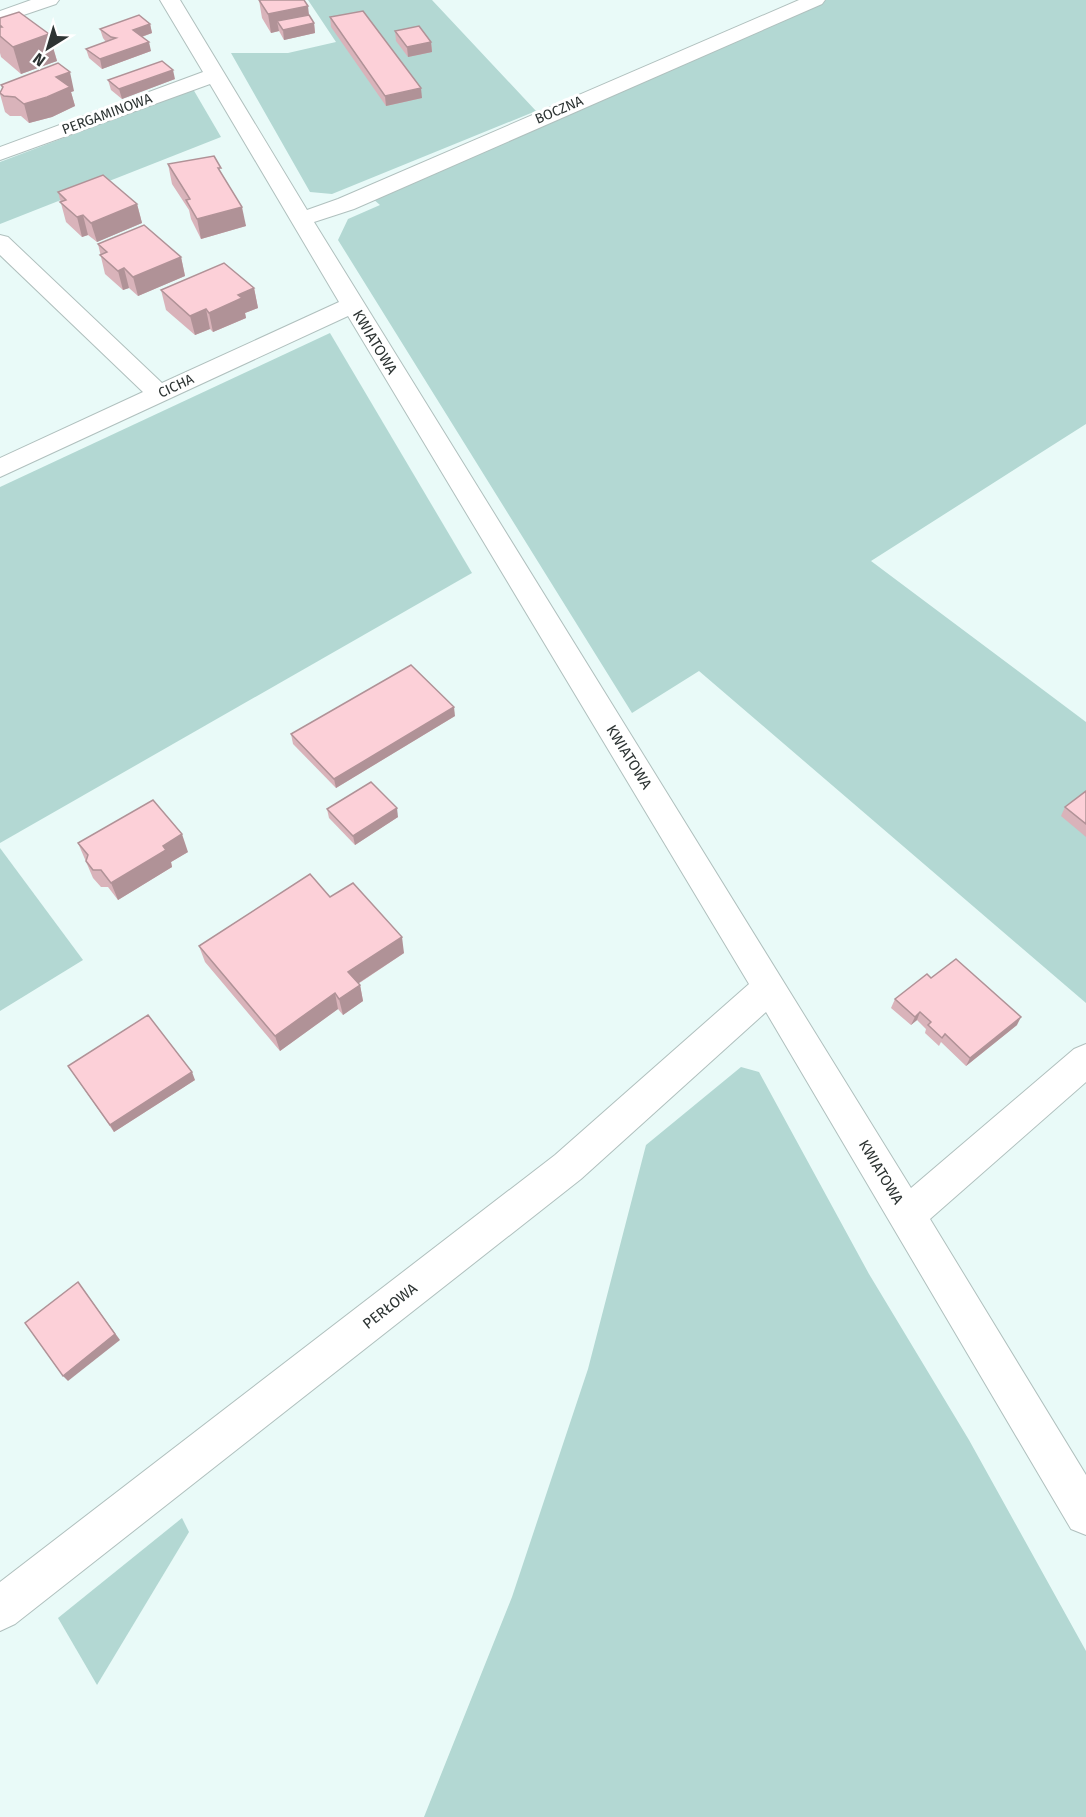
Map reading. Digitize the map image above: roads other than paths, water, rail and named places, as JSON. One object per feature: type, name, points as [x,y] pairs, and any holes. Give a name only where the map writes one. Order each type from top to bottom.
[{"type":"street","points":[[0,17],[49,0]]},
{"type":"street","name":"KWIATOWA","points":[[170,0],[353,305],[685,847],[1086,1514]]},
{"type":"street","name":"BOCZNA","points":[[302,219],[346,204],[370,191],[815,0]]},
{"type":"street","name":"PERGAMINOWA","points":[[0,154],[215,75]]},
{"type":"street","points":[[0,242],[159,394]]},
{"type":"street","name":"CICHA","points":[[0,468],[353,305]]},
{"type":"street","name":"PERŁOWA","points":[[0,1609],[568,1167],[768,988]]},
{"type":"street","points":[[907,1215],[1086,1060]]}]
